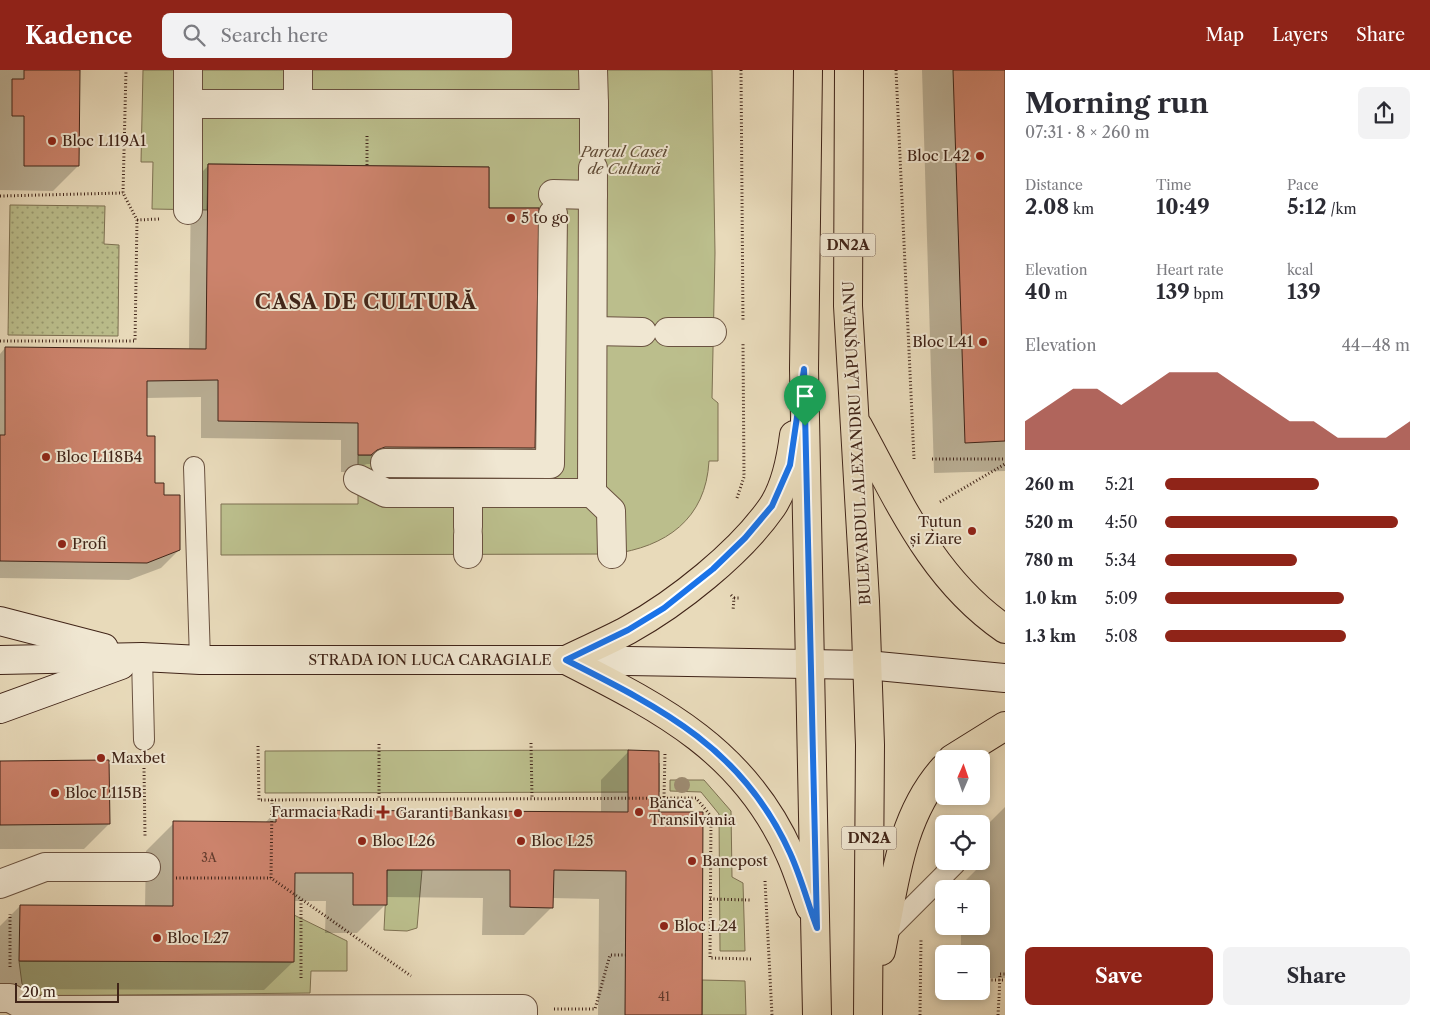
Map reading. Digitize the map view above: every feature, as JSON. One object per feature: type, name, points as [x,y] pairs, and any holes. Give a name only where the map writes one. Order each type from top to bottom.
[{"type":"main road","name":"DN2A","points":[[808,70],[804,369],[817,928],[817,1015]]},
{"type":"main road","name":"BULEVARDUL ALEXANDRU LĂPUȘNEANU","points":[[849,70],[848,306],[867,665]]},
{"type":"main road","points":[[566,660],[628,630],[664,608],[713,569],[745,538],[772,506],[790,465],[804,369]]},
{"type":"main road","points":[[854,420],[922,544],[959,590],[1005,629]]},
{"type":"main road","points":[[566,660],[634,695],[716,750],[750,787],[774,824],[790,854],[817,928]]},
{"type":"main road","name":"DN2A","points":[[867,665],[870,745],[868,1013]]},
{"type":"main road","points":[[966,750],[1005,726]]},
{"type":"main road","points":[[868,1013],[909,825],[920,800],[935,780]]},
{"type":"street","points":[[188,70],[188,210]]},
{"type":"street","points":[[298,70],[298,104]]},
{"type":"street","points":[[592,493],[593,70]]},
{"type":"street","points":[[188,104],[298,104],[367,93],[594,104]]},
{"type":"street","points":[[385,462],[550,464],[553,204],[593,171]]},
{"type":"street","points":[[593,331],[712,332]]},
{"type":"street","points":[[358,479],[386,493],[592,493],[611,510],[612,554]]},
{"type":"street","points":[[468,494],[468,539]]},
{"type":"street","points":[[0,621],[142,657]]},
{"type":"street","name":"STRADA ION LUCA CARAGIALE","points":[[0,660],[142,657],[200,660],[566,660],[867,665],[1005,678]]},
{"type":"street","name":"STRADA ION LUCA CARAGIALE","points":[[0,709],[142,657]]},
{"type":"street","points":[[5,882],[45,867],[146,868]]},
{"type":"street","points":[[5,998],[32,1010],[523,1012]]},
{"type":"lane","points":[[194,467],[200,660]]},
{"type":"lane","points":[[142,657],[144,740]]},
{"type":"lane","points":[[884,935],[949,870]]},
{"type":"path","points":[[0,341],[135,341],[137,220],[123,193],[126,70]]},
{"type":"path","points":[[896,70],[915,466]]},
{"type":"path","points":[[0,196],[123,193]]},
{"type":"path","points":[[932,459],[1005,459]]},
{"type":"path","points":[[940,502],[1005,464]]},
{"type":"path","points":[[734,610],[734,598],[741,598]]},
{"type":"path","points":[[144,740],[146,868],[153,878],[271,878],[418,981]]},
{"type":"path","points":[[531,743],[532,798]]},
{"type":"path","points":[[378,744],[379,799]]},
{"type":"path","points":[[664,797],[665,744]]},
{"type":"path","points":[[258,746],[259,800],[696,798],[712,816],[710,958],[752,959]]},
{"type":"path","points":[[271,878],[272,800]]},
{"type":"path","points":[[764,880],[772,1015]]},
{"type":"path","points":[[5,882],[5,998]]},
{"type":"path","points":[[300,1010],[301,899]]},
{"type":"path","points":[[710,899],[750,900]]},
{"type":"path","points":[[523,1012],[594,1009],[610,955],[626,955]]},
{"type":"path","points":[[998,1015],[1000,974],[1005,974]]},
{"type":"path","points":[[990,980],[1005,980]]},
{"type":"green space","name":"Parcul Casei de Cultură","points":[[143,70],[712,70],[715,253],[712,398],[718,403],[718,461],[709,461],[706,481],[700,499],[691,514],[680,527],[666,537],[650,545],[612,554],[221,555],[221,504],[358,504],[358,455],[546,457],[547,208],[489,208],[489,167],[208,164],[207,210],[152,209],[153,162],[141,162]]},
{"type":"green space","points":[[10,205],[105,206],[104,244],[119,245],[118,336],[8,335]]},
{"type":"green space","points":[[628,750],[659,763],[659,792],[265,793],[265,751]]},
{"type":"green space","points":[[670,780],[704,780],[731,811],[732,877],[743,883],[745,951],[720,951],[719,814],[701,792],[670,791]]},
{"type":"green space","points":[[387,870],[422,870],[417,928],[407,931],[384,930]]},
{"type":"green space","points":[[294,915],[347,941],[347,971],[311,971],[310,993],[43,996],[22,984],[19,961],[293,962]]},
{"type":"green space","points":[[702,980],[745,981],[746,1015],[702,1015]]},
{"type":"building","name":"Bloc L119A1","points":[[24,70],[80,70],[79,166],[24,166],[24,116],[12,116],[12,79],[24,79]]},
{"type":"building","points":[[953,70],[1005,70],[1005,441],[965,443]]},
{"type":"building","name":"CASA DE CULTURĂ","points":[[208,164],[489,167],[489,208],[539,208],[535,448],[385,447],[371,455],[358,455],[358,423],[218,421],[218,380],[147,381],[147,436],[155,436],[155,483],[164,483],[164,495],[180,495],[180,550],[147,563],[0,561],[0,435],[5,435],[5,347],[206,349]]},
{"type":"building","points":[[628,750],[659,751],[659,812],[703,812],[702,1015],[625,1015],[626,871],[554,870],[553,908],[510,907],[510,870],[387,870],[387,905],[353,905],[353,873],[295,873],[294,962],[19,961],[20,905],[173,906],[173,821],[276,822],[276,810],[628,812]]},
{"type":"building","name":"Bloc L115B","points":[[109,760],[110,824],[0,825],[0,761]]},
{"type":"place","name":"Bloc L119A1","points":[[52,141]]},
{"type":"place","name":"Bloc L42","points":[[980,156]]},
{"type":"place","name":"5 to go","points":[[511,218]]},
{"type":"place","name":"Bloc L41","points":[[983,342]]},
{"type":"place","name":"Bloc L118B4","points":[[46,457]]},
{"type":"place","name":"Tutun și Ziare","points":[[972,531]]},
{"type":"place","name":"Profi","points":[[62,544]]},
{"type":"place","name":"Maxbet","points":[[101,758]]},
{"type":"place","name":"Bloc L115B","points":[[55,793]]},
{"type":"place","name":"Farmacia Radi","points":[[383,812]]},
{"type":"place","name":"Banca Transilvania","points":[[639,812]]},
{"type":"place","name":"Garanti Bankası","points":[[518,813]]},
{"type":"place","name":"Bloc L26","points":[[362,841]]},
{"type":"place","name":"Bloc L25","points":[[521,841]]},
{"type":"place","name":"Bancpost","points":[[692,861]]},
{"type":"place","name":"Bloc L24","points":[[664,926]]},
{"type":"place","name":"Bloc L27","points":[[157,938]]},
{"type":"district","name":"CASA DE CULTURĂ","points":[[366,302]]},
{"type":"route","points":[[804,369],[805,426],[817,928],[790,854],[774,824],[750,787],[716,750],[674,720],[634,695],[566,660],[628,630],[664,608],[713,569],[745,538],[772,506],[790,465],[804,369]]}]
